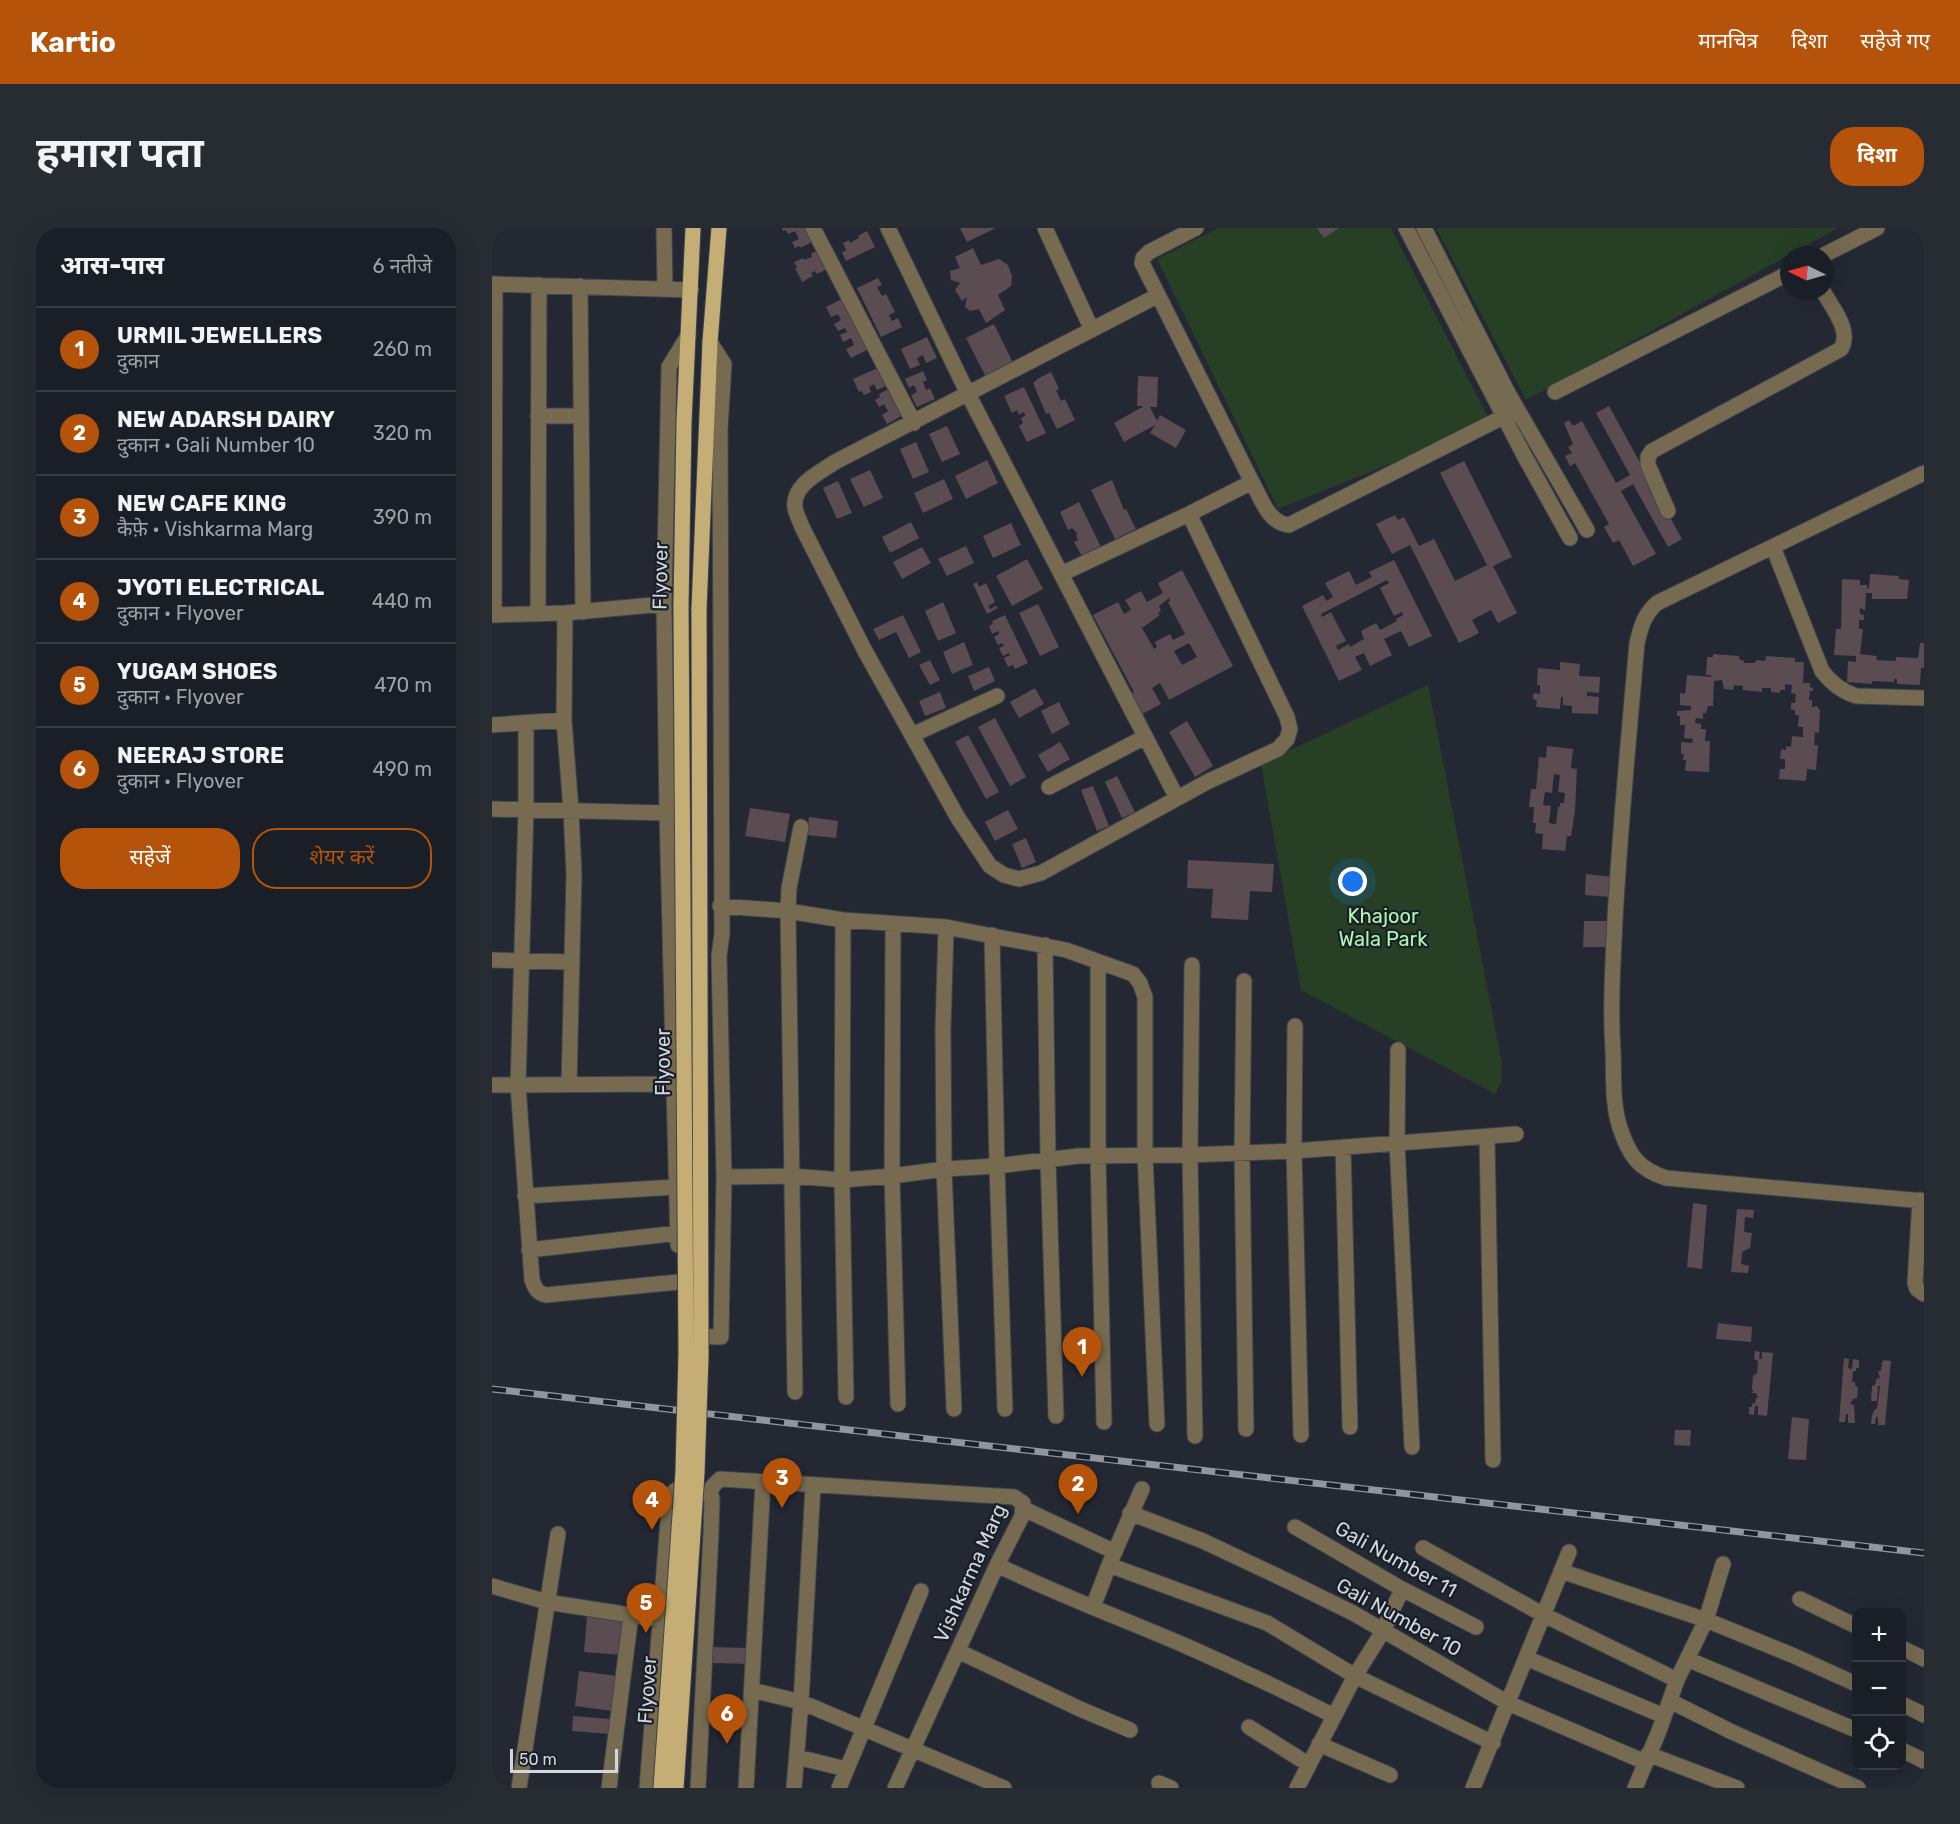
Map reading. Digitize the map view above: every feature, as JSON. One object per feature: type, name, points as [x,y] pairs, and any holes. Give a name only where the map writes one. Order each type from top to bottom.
[{"type":"main road","name":"Flyover","points":[[663,1788],[683,1472],[686,1354],[681,619],[684,422],[693,228]]},
{"type":"main road","name":"Flyover","points":[[676,1788],[697,1472],[701,1356],[699,609],[710,342],[719,228]]},
{"type":"street","points":[[664,228],[665,289]]},
{"type":"street","points":[[813,228],[914,423]]},
{"type":"street","points":[[888,228],[968,394],[1177,798]]},
{"type":"street","points":[[1045,228],[1092,330]]},
{"type":"street","points":[[1196,228],[1149,252],[1143,258],[1142,263],[1271,518],[1280,524],[1289,525],[1511,415]]},
{"type":"street","points":[[1406,228],[1511,415],[1587,530]]},
{"type":"street","points":[[1424,228],[1570,538]]},
{"type":"street","points":[[1834,250],[1877,228]]},
{"type":"street","points":[[1555,392],[1780,278]]},
{"type":"street","points":[[664,604],[565,614],[493,615],[493,284],[691,290]]},
{"type":"street","points":[[538,614],[539,285]]},
{"type":"street","points":[[580,286],[583,612]]},
{"type":"street","points":[[1157,296],[835,462],[807,481],[797,493],[795,508],[802,527],[865,651],[958,818],[990,866],[1004,875],[1019,879],[1041,873],[1207,782],[1278,748],[1287,739],[1290,729],[1282,706],[1190,514]]},
{"type":"street","points":[[1668,511],[1648,465],[1648,457],[1652,451],[1841,349],[1845,343],[1845,332],[1828,300]]},
{"type":"street","points":[[688,336],[669,367],[664,604],[679,1336],[721,1336],[724,1177],[719,956],[722,934],[720,906],[720,429],[724,364],[710,342]]},
{"type":"street","points":[[538,416],[581,416]]},
{"type":"street","points":[[1924,473],[1657,603],[1648,611],[1637,643],[1618,859],[1611,1013],[1615,1104],[1619,1126],[1630,1154],[1639,1165],[1666,1178],[1922,1201],[1915,1283],[1917,1289],[1924,1294]]},
{"type":"street","points":[[1061,574],[1190,514],[1252,482]]},
{"type":"street","points":[[1773,547],[1822,671],[1830,682],[1856,696],[1924,698]]},
{"type":"street","points":[[565,614],[564,720],[573,874],[569,1085]]},
{"type":"street","points":[[912,735],[997,696]]},
{"type":"street","points":[[492,725],[564,720]]},
{"type":"street","points":[[526,723],[526,809],[518,1085],[532,1280],[541,1294],[678,1282]]},
{"type":"street","points":[[1049,787],[1145,737]]},
{"type":"street","points":[[492,809],[667,813]]},
{"type":"street","points":[[795,1392],[788,911],[789,888],[801,827]]},
{"type":"street","points":[[720,906],[788,911],[843,920],[946,927],[1066,950],[1133,974],[1140,983],[1144,997],[1145,1155],[1157,1424]]},
{"type":"street","points":[[843,920],[842,1180],[846,1396]]},
{"type":"street","points":[[893,924],[892,1176],[898,1404]]},
{"type":"street","points":[[946,927],[943,1029],[944,1169],[954,1409]]},
{"type":"street","points":[[670,935],[722,934]]},
{"type":"street","points":[[992,935],[1005,1409]]},
{"type":"street","points":[[1045,945],[1048,1159],[1056,1416]]},
{"type":"street","points":[[670,954],[688,982],[699,1258],[703,980],[706,966],[719,956]]},
{"type":"street","points":[[492,960],[570,962]]},
{"type":"street","points":[[1098,962],[1098,1155],[1104,1422]]},
{"type":"street","points":[[1192,965],[1190,1155],[1195,1436]]},
{"type":"street","points":[[1244,981],[1242,1153],[1246,1429]]},
{"type":"street","points":[[1295,1026],[1294,1151],[1301,1435]]},
{"type":"street","points":[[1398,1050],[1397,1143],[1412,1447]]},
{"type":"street","points":[[492,1085],[673,1084]]},
{"type":"street","points":[[724,1177],[792,1176],[842,1180],[1098,1155],[1190,1155],[1294,1151],[1516,1134]]},
{"type":"street","points":[[1487,1138],[1493,1460]]},
{"type":"street","points":[[1343,1147],[1350,1426]]},
{"type":"street","points":[[525,1196],[676,1187]]},
{"type":"street","points":[[529,1250],[678,1233]]},
{"type":"street","name":"Vishkarma Marg","points":[[709,1495],[713,1486],[720,1479],[1014,1497],[1023,1503],[1022,1516],[997,1565],[896,1788]]},
{"type":"street","points":[[746,1788],[763,1482]]},
{"type":"street","points":[[794,1788],[813,1486]]},
{"type":"street","points":[[1093,1607],[1130,1513],[1142,1489]]},
{"type":"street","points":[[648,1788],[670,1495],[676,1490],[709,1495],[712,1498],[698,1788]]},
{"type":"street","points":[[1024,1509],[1112,1558],[1268,1623],[1355,1676],[1492,1743]]},
{"type":"street","name":"Gali Number 10","points":[[1130,1513],[1203,1541],[1353,1612],[1508,1703],[1647,1758],[1737,1788]]},
{"type":"street","name":"Gali Number 11","points":[[1295,1527],[1402,1589],[1476,1627]]},
{"type":"street","points":[[519,1788],[558,1534]]},
{"type":"street","points":[[1423,1548],[1544,1615],[1677,1680]]},
{"type":"street","points":[[1473,1788],[1569,1552]]},
{"type":"street","points":[[1635,1788],[1677,1680],[1706,1620],[1723,1564]]},
{"type":"street","points":[[997,1565],[1279,1688],[1334,1716]]},
{"type":"street","points":[[1562,1572],[1706,1620],[1852,1682]]},
{"type":"street","points":[[492,1586],[547,1602],[662,1620]]},
{"type":"street","points":[[1297,1788],[1355,1676],[1383,1630],[1402,1589]]},
{"type":"street","points":[[839,1788],[921,1591]]},
{"type":"street","points":[[1800,1599],[1852,1624]]},
{"type":"street","points":[[663,1788],[686,1608],[682,1775],[685,1788]]},
{"type":"street","points":[[609,1788],[631,1615]]},
{"type":"street","points":[[1906,1650],[1924,1659]]},
{"type":"street","points":[[958,1651],[1130,1730]]},
{"type":"street","points":[[1526,1658],[1664,1716]]},
{"type":"street","points":[[1687,1659],[1852,1728]]},
{"type":"street","points":[[752,1690],[801,1702],[1004,1788]]},
{"type":"street","points":[[1670,1701],[1732,1732],[1858,1788]]},
{"type":"street","points":[[1906,1706],[1924,1715]]},
{"type":"street","points":[[1249,1727],[1308,1764]]},
{"type":"street","points":[[1319,1744],[1390,1775]]},
{"type":"street","points":[[1906,1752],[1924,1761]]},
{"type":"street","points":[[797,1758],[846,1769]]},
{"type":"green space","points":[[1218,228],[1391,228],[1491,423],[1278,509],[1157,259]]},
{"type":"green space","points":[[1436,228],[1838,228],[1805,246],[1780,246],[1780,260],[1526,400]]},
{"type":"green space","name":"Khajoor Wala Park","points":[[1428,685],[1502,1063],[1501,1082],[1495,1094],[1301,990],[1261,764]]},
{"type":"building","points":[[782,228],[808,228],[814,241],[795,248],[792,242],[799,239],[795,231],[788,234]]},
{"type":"building","points":[[960,228],[996,228],[967,242]]},
{"type":"building","points":[[1317,228],[1339,228],[1324,238]]},
{"type":"building","points":[[867,231],[875,247],[846,261],[842,253],[846,250],[843,243],[849,240],[850,243]]},
{"type":"building","points":[[973,248],[981,265],[999,259],[1008,265],[1012,276],[1011,286],[998,295],[1005,310],[986,323],[979,309],[970,311],[965,307],[967,297],[962,301],[955,290],[960,283],[951,280],[950,271],[960,268],[955,257]]},
{"type":"building","points":[[820,249],[829,268],[817,274],[815,271],[811,273],[813,276],[802,282],[794,262],[812,257],[811,254]]},
{"type":"building","points":[[878,278],[882,285],[877,287],[882,296],[886,294],[895,312],[889,315],[892,321],[898,318],[902,327],[881,337],[857,288]]},
{"type":"building","points":[[844,298],[869,349],[851,358],[846,349],[854,345],[851,338],[843,342],[840,335],[847,332],[845,328],[838,331],[834,324],[841,320],[838,314],[831,317],[826,307]]},
{"type":"building","points":[[994,324],[1014,365],[987,379],[966,338]]},
{"type":"building","points":[[927,337],[937,358],[926,363],[923,355],[917,358],[920,365],[910,369],[901,349]]},
{"type":"building","points":[[882,366],[886,386],[877,390],[874,384],[869,387],[871,392],[864,395],[862,391],[859,392],[853,379]]},
{"type":"building","points":[[923,371],[927,380],[923,382],[926,390],[930,388],[935,399],[917,407],[911,395],[917,392],[914,385],[909,388],[905,379]]},
{"type":"building","points":[[1051,372],[1059,389],[1056,390],[1061,401],[1065,399],[1075,420],[1057,429],[1049,413],[1046,414],[1033,383]]},
{"type":"building","points":[[1138,376],[1158,377],[1157,407],[1150,407],[1157,421],[1160,415],[1186,430],[1176,448],[1150,433],[1155,425],[1124,442],[1114,423],[1144,406],[1137,406]]},
{"type":"building","points":[[1024,387],[1046,433],[1027,442],[1019,426],[1023,423],[1021,418],[1025,416],[1024,412],[1019,415],[1017,410],[1012,413],[1004,396]]},
{"type":"building","points":[[891,388],[905,414],[887,424],[882,415],[888,411],[884,404],[879,407],[875,400],[880,397],[879,394]]},
{"type":"building","points":[[1609,406],[1682,539],[1668,547],[1633,484],[1621,491],[1656,554],[1633,566],[1619,540],[1613,543],[1604,527],[1609,524],[1575,463],[1570,466],[1565,456],[1572,453],[1568,447],[1573,444],[1564,423],[1569,420],[1572,425],[1575,425],[1582,421],[1616,483],[1630,475],[1596,413]]},
{"type":"building","points":[[947,426],[960,454],[942,462],[929,434]]},
{"type":"building","points":[[916,442],[929,472],[913,479],[900,449]]},
{"type":"building","points":[[987,460],[998,483],[966,499],[955,476]]},
{"type":"building","points":[[1464,461],[1512,557],[1493,566],[1517,613],[1498,623],[1491,610],[1472,620],[1479,633],[1459,643],[1410,545],[1392,554],[1376,524],[1395,515],[1398,520],[1404,517],[1419,546],[1434,539],[1455,581],[1487,565],[1440,473]]},
{"type":"building","points":[[870,470],[883,498],[864,507],[850,479]]},
{"type":"building","points":[[944,479],[953,499],[923,513],[914,493]]},
{"type":"building","points":[[1112,480],[1124,510],[1126,509],[1136,529],[1115,539],[1091,490]]},
{"type":"building","points":[[838,481],[852,513],[837,519],[823,488]]},
{"type":"building","points":[[1079,502],[1102,549],[1083,558],[1074,542],[1078,540],[1076,535],[1078,534],[1072,528],[1068,530],[1060,512]]},
{"type":"building","points":[[911,522],[919,538],[890,553],[882,537]]},
{"type":"building","points":[[1011,523],[1021,545],[993,558],[983,536]]},
{"type":"building","points":[[966,546],[974,563],[947,576],[938,559]]},
{"type":"building","points":[[922,547],[931,563],[902,579],[893,562]]},
{"type":"building","points":[[1027,559],[1043,589],[1012,606],[996,576]]},
{"type":"building","points":[[1394,560],[1432,636],[1409,647],[1401,631],[1384,639],[1392,655],[1370,666],[1364,653],[1355,657],[1362,670],[1339,681],[1302,606],[1323,595],[1326,601],[1333,597],[1325,583],[1349,571],[1356,585],[1372,577],[1369,572]],"holes":[[[1387,580],[1389,583],[1380,588],[1394,616],[1402,612],[1403,615],[1380,630],[1376,623],[1361,631],[1364,639],[1350,647],[1349,644],[1338,650],[1336,646],[1346,641],[1331,612],[1322,617],[1321,614]]]},
{"type":"building","points":[[1182,570],[1233,666],[1169,700],[1160,683],[1152,688],[1161,704],[1140,715],[1129,694],[1134,692],[1093,615],[1118,602],[1124,614],[1131,610],[1125,600],[1141,591],[1147,602],[1163,593],[1158,583]],"holes":[[[1169,598],[1168,602],[1185,634],[1173,640],[1170,634],[1155,642],[1157,647],[1154,649],[1142,628],[1160,615],[1159,606]],[[1189,643],[1197,657],[1182,665],[1174,651]]]},
{"type":"building","points":[[1870,574],[1899,576],[1899,579],[1909,580],[1907,599],[1872,599],[1872,593],[1866,593],[1865,610],[1860,608],[1860,614],[1864,615],[1864,620],[1859,620],[1859,629],[1863,629],[1860,654],[1877,656],[1876,660],[1896,661],[1896,657],[1918,658],[1920,643],[1924,643],[1924,668],[1921,668],[1920,685],[1897,684],[1897,679],[1894,679],[1894,682],[1872,681],[1872,684],[1847,682],[1848,661],[1856,662],[1856,656],[1834,655],[1836,629],[1841,629],[1842,579],[1860,580],[1860,585],[1867,585],[1869,589]]},
{"type":"building","points":[[977,582],[979,587],[986,583],[995,602],[988,606],[990,609],[996,606],[998,608],[987,614],[973,584]]},
{"type":"building","points":[[943,602],[956,633],[938,641],[925,611]]},
{"type":"building","points":[[1038,604],[1059,647],[1040,656],[1019,613]]},
{"type":"building","points":[[903,615],[921,652],[909,658],[896,632],[879,640],[873,629]]},
{"type":"building","points":[[1005,615],[1028,663],[1015,669],[1013,665],[1008,667],[1004,658],[1010,655],[1009,653],[1003,656],[999,648],[1004,646],[1002,643],[998,645],[994,637],[999,634],[998,631],[992,634],[989,626],[993,624],[992,621]]},
{"type":"building","points":[[964,642],[973,665],[952,674],[943,652]]},
{"type":"building","points":[[1713,654],[1739,656],[1744,663],[1755,663],[1756,660],[1765,661],[1766,656],[1795,658],[1795,662],[1804,662],[1803,683],[1810,683],[1813,691],[1810,691],[1809,700],[1812,700],[1812,707],[1818,706],[1820,709],[1819,733],[1815,732],[1814,745],[1818,745],[1816,770],[1807,769],[1806,781],[1779,779],[1780,769],[1785,769],[1785,759],[1780,759],[1781,749],[1786,750],[1786,746],[1791,747],[1792,736],[1803,737],[1803,727],[1798,727],[1799,715],[1795,715],[1795,710],[1791,710],[1791,703],[1795,703],[1796,694],[1791,693],[1792,685],[1785,684],[1785,690],[1780,690],[1780,693],[1771,692],[1771,688],[1762,688],[1762,692],[1743,690],[1743,686],[1734,685],[1733,690],[1724,689],[1722,680],[1714,681],[1713,706],[1708,706],[1706,713],[1703,713],[1703,719],[1696,718],[1695,723],[1701,724],[1701,729],[1706,729],[1705,741],[1710,741],[1709,772],[1685,771],[1686,760],[1683,760],[1684,754],[1681,754],[1681,742],[1692,743],[1693,739],[1684,738],[1685,725],[1680,725],[1680,716],[1677,716],[1677,711],[1691,710],[1691,706],[1680,705],[1680,693],[1685,694],[1687,675],[1711,677],[1711,675],[1706,675],[1707,657],[1713,657]]},
{"type":"building","points":[[930,660],[940,680],[930,685],[919,665]]},
{"type":"building","points":[[1560,662],[1580,664],[1579,676],[1600,677],[1599,693],[1587,692],[1587,696],[1599,697],[1598,714],[1572,713],[1572,706],[1563,705],[1563,697],[1561,697],[1560,709],[1536,707],[1537,700],[1533,699],[1533,693],[1540,694],[1540,685],[1537,685],[1538,668],[1560,670]]},
{"type":"building","points":[[989,667],[995,681],[974,691],[968,676]]},
{"type":"building","points":[[1035,688],[1044,704],[1019,718],[1010,702]]},
{"type":"building","points":[[940,692],[946,708],[925,716],[919,701]]},
{"type":"building","points":[[1059,702],[1070,724],[1052,734],[1041,711]]},
{"type":"building","points":[[995,718],[1026,777],[1010,786],[978,727]]},
{"type":"building","points":[[1187,721],[1213,766],[1195,777],[1169,732]]},
{"type":"building","points":[[968,735],[999,792],[986,799],[955,742]]},
{"type":"building","points":[[1060,742],[1070,759],[1048,772],[1038,755]]},
{"type":"building","points":[[1547,746],[1573,749],[1571,768],[1577,769],[1575,811],[1571,836],[1567,836],[1565,851],[1542,849],[1543,834],[1535,833],[1534,807],[1529,807],[1531,789],[1536,789],[1539,757],[1546,758]],"holes":[[[1554,774],[1560,775],[1558,792],[1565,793],[1564,803],[1560,803],[1558,807],[1556,824],[1549,823],[1551,806],[1543,805],[1545,792],[1552,793]]]},
{"type":"building","points":[[1117,776],[1135,812],[1122,818],[1105,782]]},
{"type":"building","points":[[1093,786],[1109,826],[1097,831],[1081,790]]},
{"type":"building","points":[[750,808],[790,814],[785,842],[745,836]]},
{"type":"building","points":[[1008,810],[1018,829],[995,841],[985,822]]},
{"type":"building","points":[[809,817],[838,821],[836,838],[807,835]]},
{"type":"building","points":[[1026,838],[1036,862],[1022,868],[1012,844]]},
{"type":"building","points":[[1188,860],[1274,864],[1272,892],[1250,891],[1248,920],[1211,918],[1213,889],[1187,888]]},
{"type":"building","points":[[1586,874],[1612,877],[1611,897],[1585,895]]},
{"type":"building","points":[[1584,921],[1611,921],[1611,947],[1583,947]]},
{"type":"building","points":[[1693,1203],[1707,1205],[1702,1269],[1687,1267]]},
{"type":"building","points":[[1737,1209],[1754,1210],[1753,1218],[1745,1217],[1744,1232],[1752,1233],[1750,1248],[1742,1252],[1741,1264],[1749,1266],[1748,1273],[1731,1272]]},
{"type":"building","points":[[1718,1323],[1752,1327],[1751,1342],[1716,1339]]},
{"type":"building","points":[[1755,1351],[1760,1352],[1759,1359],[1762,1359],[1762,1352],[1773,1353],[1767,1416],[1758,1415],[1758,1406],[1755,1406],[1754,1415],[1749,1414],[1749,1407],[1752,1407],[1752,1403],[1755,1404],[1758,1398],[1756,1393],[1751,1393],[1754,1391],[1752,1390],[1753,1376],[1757,1373],[1758,1361],[1754,1359]]},
{"type":"building","points":[[1844,1358],[1849,1359],[1848,1368],[1852,1369],[1853,1359],[1859,1360],[1859,1368],[1853,1371],[1852,1382],[1855,1382],[1858,1388],[1857,1398],[1853,1399],[1850,1404],[1854,1405],[1855,1423],[1848,1423],[1848,1414],[1846,1414],[1845,1422],[1839,1422]]},
{"type":"building","points":[[1884,1360],[1891,1361],[1885,1425],[1878,1425],[1878,1417],[1876,1417],[1875,1424],[1871,1424],[1872,1415],[1877,1409],[1880,1386],[1878,1386],[1877,1401],[1871,1401],[1872,1386],[1875,1385],[1877,1378],[1880,1379],[1878,1371],[1881,1371]]},
{"type":"building","points":[[1792,1417],[1809,1419],[1806,1460],[1788,1459]]},
{"type":"building","points":[[1675,1430],[1691,1430],[1690,1446],[1674,1445]]},
{"type":"building","points":[[587,1616],[625,1619],[622,1655],[584,1652]]},
{"type":"building","points":[[711,1647],[750,1648],[750,1664],[711,1663]]},
{"type":"building","points":[[579,1671],[617,1676],[612,1711],[575,1706]]},
{"type":"building","points":[[573,1716],[610,1719],[609,1734],[572,1731]]},
{"type":"railway","points":[[492,1389],[1924,1553]]},
{"type":"place","name":"URMIL JEWELLERS","points":[[1082,1377]]},
{"type":"place","name":"NEW CAFE KING","points":[[782,1508]]},
{"type":"place","name":"NEW ADARSH DAIRY","points":[[1078,1514]]},
{"type":"place","name":"JYOTI ELECTRICAL","points":[[652,1530]]},
{"type":"place","name":"YUGAM SHOES","points":[[646,1633]]},
{"type":"place","name":"NEERAJ STORE","points":[[727,1744]]}]
